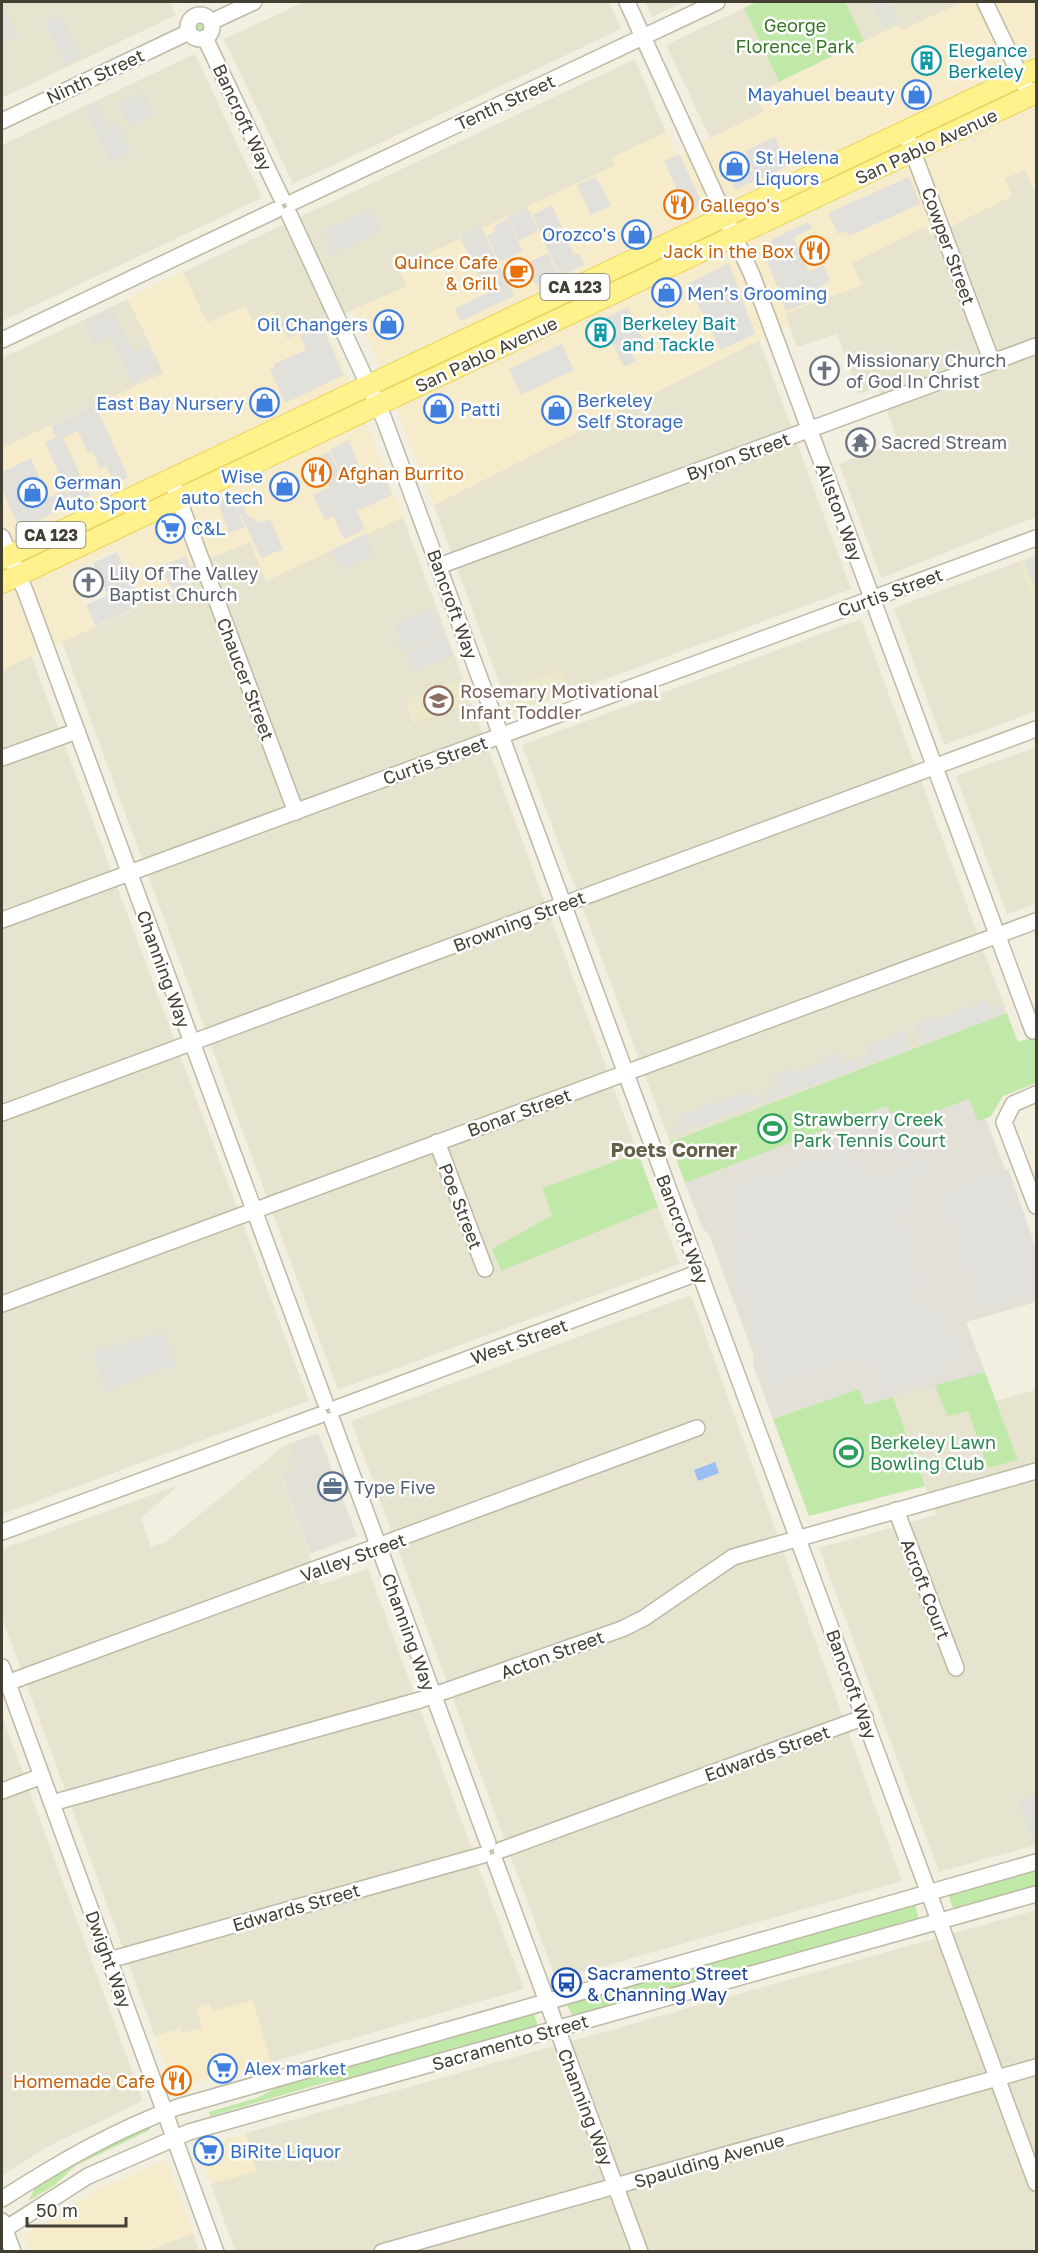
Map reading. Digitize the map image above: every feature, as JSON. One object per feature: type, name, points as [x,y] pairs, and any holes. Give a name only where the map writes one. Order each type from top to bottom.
[{"type":"main road","name":"San Pablo Avenue","points":[[5,557],[1028,73]]},
{"type":"main road","name":"San Pablo Avenue","points":[[10,579],[1033,95]]},
{"type":"street","points":[[188,2],[194,16]]},
{"type":"street","points":[[211,21],[254,2]]},
{"type":"street","name":"Allston Way","points":[[627,2],[736,236],[1033,1031]]},
{"type":"street","name":"Tenth Street","points":[[2,340],[717,2]]},
{"type":"street","points":[[985,2],[1028,73],[1033,95]]},
{"type":"street","points":[[204,15],[211,21],[211,31],[205,38],[194,37],[189,32],[188,23],[194,16],[204,15]]},
{"type":"street","name":"Ninth Street","points":[[2,121],[189,32]]},
{"type":"street","name":"Bancroft Way","points":[[205,38],[378,405],[1036,2182]]},
{"type":"street","name":"Cowper Street","points":[[905,131],[992,362]]},
{"type":"street","name":"Byron Street","points":[[439,566],[1036,346]]},
{"type":"street","name":"Chaucer Street","points":[[171,479],[296,812]]},
{"type":"street","name":"Channing Way","points":[[2,537],[10,579],[77,731],[640,2252]]},
{"type":"street","name":"Curtis Street","points":[[2,920],[1036,538]]},
{"type":"street","name":"Browning Street","points":[[2,1113],[1036,729]]},
{"type":"street","points":[[2,758],[77,731]]},
{"type":"street","name":"Bonar Street","points":[[2,1304],[1036,921]]},
{"type":"street","points":[[1036,1094],[1012,1104],[1004,1122],[1005,1130],[1036,1206]]},
{"type":"street","name":"Poe Street","points":[[437,1142],[484,1269]]},
{"type":"street","name":"West Street","points":[[2,1532],[700,1272]]},
{"type":"street","name":"Valley Street","points":[[7,1683],[378,1548],[697,1428]]},
{"type":"street","name":"Acton Street","points":[[52,1803],[433,1696],[622,1629],[644,1618],[733,1557],[1036,1471]]},
{"type":"street","name":"Acroft Court","points":[[896,1510],[956,1668]]},
{"type":"street","name":"Dwight Way","points":[[2,1667],[216,2252]]},
{"type":"street","name":"Edwards Street","points":[[110,1960],[492,1852],[865,1717]]},
{"type":"street","points":[[2,1791],[42,1776]]},
{"type":"street","name":"Sacramento Street","points":[[2,2199],[57,2164],[110,2135],[165,2112],[1036,1862]]},
{"type":"street","name":"Sacramento Street","points":[[3,2227],[88,2176],[174,2137],[1036,1894]]},
{"type":"street","name":"Spaulding Avenue","points":[[382,2252],[1036,2067]]},
{"type":"street","points":[[3,2227],[13,2252]]},
{"type":"shaded area","points":[[2,2],[170,2],[176,15],[2,98]]},
{"type":"shaded area","points":[[304,2],[609,2],[621,29],[293,184],[224,39]]},
{"type":"shaded area","points":[[645,2],[684,2],[652,17]]},
{"type":"shaded area","points":[[845,2],[963,2],[902,30],[899,25],[864,41]]},
{"type":"shaded area","points":[[872,2],[889,2],[898,22],[884,28]]},
{"type":"shaded area","points":[[963,2],[1036,2],[1036,194],[1025,170],[1004,179],[1012,196],[930,236],[926,226],[852,263],[862,285],[786,313],[789,325],[434,505],[376,357],[353,310],[407,286],[398,268],[615,165],[612,158],[666,132],[678,157],[710,138],[764,112],[755,94],[899,25],[902,30]]},
{"type":"shaded area","points":[[744,8],[779,82],[756,94],[764,112],[710,138],[666,45]]},
{"type":"shaded area","points":[[5,9],[18,37],[2,45],[2,10]]},
{"type":"shaded area","points":[[61,15],[80,58],[65,65],[45,22]]},
{"type":"shaded area","points":[[195,54],[262,198],[2,321],[2,145]]},
{"type":"shaded area","points":[[635,59],[666,132],[613,157],[616,165],[399,268],[407,286],[287,339],[253,321],[245,306],[207,323],[183,272]]},
{"type":"shaded area","points":[[143,92],[154,115],[130,126],[119,103]]},
{"type":"shaded area","points":[[96,104],[106,127],[117,122],[131,153],[111,163],[86,109]]},
{"type":"shaded area","points":[[775,137],[788,166],[735,190],[731,180],[753,170],[745,151]]},
{"type":"shaded area","points":[[679,154],[703,205],[687,212],[664,161]]},
{"type":"shaded area","points":[[1025,169],[1036,194],[1036,517],[881,578],[839,464],[898,441],[878,387],[858,394],[837,334],[797,347],[785,314],[861,285],[851,263],[927,226],[931,236],[1012,196],[1004,179]]},
{"type":"shaded area","points":[[596,177],[611,206],[591,215],[577,185]]},
{"type":"shaded area","points":[[909,177],[920,204],[849,236],[846,231],[838,234],[828,213]]},
{"type":"shaded area","points":[[552,205],[574,255],[579,253],[585,265],[560,276],[532,215]]},
{"type":"shaded area","points":[[527,207],[538,231],[519,240],[508,217]]},
{"type":"shaded area","points":[[371,208],[382,231],[328,256],[325,251],[332,248],[324,231]]},
{"type":"shaded area","points":[[508,219],[523,251],[499,262],[487,236],[495,231],[494,226]]},
{"type":"shaded area","points":[[808,222],[812,228],[793,238],[808,270],[811,271],[823,265],[830,281],[822,285],[826,296],[786,311],[762,247],[772,242],[772,239]]},
{"type":"shaded area","points":[[481,226],[514,296],[461,321],[455,309],[487,293],[460,236]]},
{"type":"shaded area","points":[[548,253],[559,277],[536,286],[525,264]]},
{"type":"shaded area","points":[[729,263],[755,334],[721,350],[687,284]]},
{"type":"shaded area","points":[[183,272],[207,323],[245,306],[253,321],[274,311],[287,339],[323,324],[347,373],[403,517],[266,581],[250,542],[190,565],[196,581],[145,604],[117,550],[69,573],[95,627],[2,670],[2,448],[164,373],[128,299]]},
{"type":"shaded area","points":[[128,299],[164,373],[2,448],[2,358]]},
{"type":"shaded area","points":[[628,307],[644,342],[630,349],[636,361],[624,367],[601,320]]},
{"type":"shaded area","points":[[112,309],[133,352],[148,346],[160,370],[133,383],[111,336],[94,344],[84,322]]},
{"type":"shaded area","points":[[322,325],[344,375],[285,403],[270,369],[275,367],[274,364],[306,350],[300,335]]},
{"type":"shaded area","points":[[759,340],[851,589],[568,693],[559,670],[502,691],[434,505]]},
{"type":"shaded area","points":[[562,344],[574,370],[521,395],[509,369]]},
{"type":"shaded area","points":[[95,405],[128,477],[114,484],[106,465],[100,468],[92,451],[88,453],[78,431],[63,438],[90,496],[73,504],[45,443],[56,437],[51,426]]},
{"type":"shaded area","points":[[349,440],[362,474],[382,467],[392,495],[357,511],[365,529],[344,539],[333,516],[325,520],[313,495],[329,487],[316,458],[329,451],[351,497],[330,450]]},
{"type":"shaded area","points":[[31,458],[42,484],[25,492],[31,506],[65,490],[72,504],[20,529],[2,489],[2,472]]},
{"type":"shaded area","points":[[237,493],[248,516],[261,523],[270,519],[283,549],[261,558],[232,496]]},
{"type":"shaded area","points":[[231,496],[245,527],[229,533],[218,502]]},
{"type":"shaded area","points":[[403,517],[463,679],[406,700],[414,723],[471,702],[638,1153],[542,1188],[552,1215],[493,1249],[500,1271],[658,1207],[680,1264],[338,1390],[62,642],[195,581],[190,566],[250,542],[266,581]]},
{"type":"shaded area","points":[[365,534],[375,556],[340,569],[332,550]]},
{"type":"shaded area","points":[[117,552],[143,604],[95,626],[86,605],[108,595],[93,563]]},
{"type":"shaded area","points":[[1036,555],[1036,607],[1020,561]]},
{"type":"shaded area","points":[[186,556],[195,580],[172,590],[161,566]]},
{"type":"shaded area","points":[[1036,557],[1036,592],[1024,561]]},
{"type":"shaded area","points":[[1020,561],[1036,607],[1036,711],[944,745],[894,608]]},
{"type":"shaded area","points":[[432,608],[443,636],[400,651],[396,642],[401,639],[395,623]]},
{"type":"shaded area","points":[[861,619],[1007,1013],[670,1142],[522,745]]},
{"type":"shaded area","points":[[446,636],[453,655],[413,671],[406,652]]},
{"type":"shaded area","points":[[31,655],[309,1401],[2,1514],[2,670]]},
{"type":"shaded area","points":[[559,670],[568,693],[510,714],[502,691]]},
{"type":"shaded area","name":"Rosemary Motivational Infant Toddler","points":[[463,679],[471,702],[415,723],[406,700]]},
{"type":"shaded area","points":[[1036,747],[1036,904],[1007,914],[956,776]]},
{"type":"shaded area","points":[[986,1000],[990,1008],[1000,1004],[1004,1014],[921,1045],[914,1024],[934,1017],[935,1020]]},
{"type":"shaded area","points":[[905,1031],[911,1049],[864,1066],[860,1057],[870,1053],[867,1045]]},
{"type":"shaded area","points":[[841,1051],[845,1062],[857,1058],[860,1068],[767,1103],[763,1093],[775,1088],[772,1076],[791,1068],[793,1073]]},
{"type":"shaded area","points":[[747,1091],[751,1098],[761,1094],[764,1101],[674,1135],[672,1128],[680,1124],[678,1116]]},
{"type":"shaded area","points":[[969,1098],[978,1122],[986,1119],[1036,1252],[1036,1302],[966,1322],[985,1372],[865,1405],[859,1389],[773,1419],[753,1365],[753,1354],[710,1237],[702,1227],[685,1183],[887,1106],[909,1121]]},
{"type":"shaded area","points":[[905,1129],[914,1161],[932,1157],[936,1171],[911,1181],[916,1196],[901,1218],[923,1283],[916,1288],[923,1311],[942,1307],[951,1338],[957,1339],[964,1358],[939,1365],[941,1375],[879,1391],[869,1359],[841,1360],[771,1388],[727,1248],[743,1240],[727,1189],[853,1147],[862,1176],[868,1177],[905,1169],[895,1132]]},
{"type":"shaded area","points":[[1008,1169],[1036,1248],[1036,1293],[982,1310],[939,1193]]},
{"type":"shaded area","points":[[691,1295],[902,1881],[556,1980],[351,1421]]},
{"type":"shaded area","points":[[164,1332],[176,1365],[105,1391],[94,1352]]},
{"type":"shaded area","points":[[935,1385],[947,1416],[968,1411],[988,1468],[1018,1460],[996,1401],[1036,1390],[1036,1845],[939,1872],[819,1548],[936,1515],[893,1397]]},
{"type":"shaded area","points":[[318,1433],[357,1536],[310,1554],[281,1473],[293,1469],[289,1456],[296,1441]]},
{"type":"shaded area","points":[[296,1441],[289,1456],[293,1469],[281,1474],[320,1585],[368,1569],[524,1989],[271,2062],[252,2000],[212,2012],[197,2007],[202,2028],[182,2033],[180,2028],[155,2036],[2,1617],[2,1549],[179,1485],[141,1518],[151,1547],[166,1542],[285,1445]]},
{"type":"shaded area","points":[[2,1716],[143,2101],[47,2147],[3,2175]]},
{"type":"shaded area","points":[[1036,1798],[1036,1841],[1033,1842],[1018,1799]]},
{"type":"shaded area","points":[[1036,1910],[1036,2251],[235,2251],[211,2184],[256,2171],[246,2133]]},
{"type":"shaded area","points":[[253,2000],[271,2062],[174,2088],[155,2036],[180,2028],[182,2033],[202,2028],[197,2007],[210,2003],[213,2011]]},
{"type":"shaded area","points":[[246,2133],[256,2171],[211,2184],[197,2147]]},
{"type":"shaded area","points":[[166,2160],[193,2233],[144,2251],[31,2251],[24,2235],[99,2189]]},
{"type":"shaded area","points":[[193,2233],[199,2251],[144,2252]]},
{"type":"green space","name":"George Florence Park","points":[[757,2],[845,2],[864,41],[779,82],[744,8]]},
{"type":"green space","points":[[200,19],[208,27],[200,35],[192,27]]},
{"type":"green space","points":[[1007,1013],[1018,1042],[1036,1036],[1036,1083],[1003,1096],[991,1116],[978,1122],[969,1099],[909,1121],[890,1112],[887,1106],[685,1183],[670,1142]]},
{"type":"green space","points":[[638,1153],[658,1207],[501,1271],[492,1249],[552,1215],[542,1188]]},
{"type":"green space","points":[[985,1372],[1018,1460],[988,1468],[968,1411],[947,1416],[935,1385]]},
{"type":"green space","name":"Berkeley Lawn Bowling Club","points":[[859,1389],[865,1405],[893,1397],[925,1486],[809,1516],[773,1419]]},
{"type":"green space","points":[[1036,1868],[1036,1886],[953,1908],[948,1894]]},
{"type":"green space","points":[[915,1904],[919,1919],[573,2017],[566,2003]]},
{"type":"green space","points":[[533,2012],[538,2025],[536,2027],[341,2082],[331,2081],[210,2116],[209,2112],[257,2098],[282,2085]]},
{"type":"green space","points":[[148,2125],[150,2130],[75,2166],[56,2184],[29,2201],[34,2189],[32,2187],[77,2160]]},
{"type":"water","points":[[715,1462],[719,1473],[698,1481],[694,1470]]},
{"type":"place","name":"Elegance Berkeley","points":[[927,60]]},
{"type":"place","name":"Mayahuel beauty","points":[[916,94]]},
{"type":"place","name":"St Helena Liquors","points":[[734,167]]},
{"type":"place","name":"Gallego's","points":[[679,205]]},
{"type":"place","name":"Orozco's","points":[[637,234]]},
{"type":"place","name":"Jack in the Box","points":[[815,251]]},
{"type":"place","name":"Quince Cafe & Grill","points":[[519,272]]},
{"type":"place","name":"Men’s Grooming","points":[[666,293]]},
{"type":"place","name":"Oil Changers","points":[[389,324]]},
{"type":"place","name":"Berkeley Bait and Tackle","points":[[601,333]]},
{"type":"place","name":"Missionary Church of God In Christ","points":[[825,370]]},
{"type":"place","name":"East Bay Nursery","points":[[265,403]]},
{"type":"place","name":"Patti","points":[[439,409]]},
{"type":"place","name":"Berkeley Self Storage","points":[[556,410]]},
{"type":"place","name":"Sacred Stream","points":[[860,442]]},
{"type":"place","name":"Afghan Burrito","points":[[317,473]]},
{"type":"place","name":"Wise auto tech","points":[[284,486]]},
{"type":"place","name":"German Auto Sport","points":[[33,492]]},
{"type":"place","name":"C&L","points":[[170,528]]},
{"type":"place","name":"Lily Of The Valley Baptist Church","points":[[88,583]]},
{"type":"place","name":"Rosemary Motivational Infant Toddler","points":[[439,701]]},
{"type":"place","name":"Strawberry Creek Park Tennis Court","points":[[772,1129]]},
{"type":"place","name":"Berkeley Lawn Bowling Club","points":[[849,1452]]},
{"type":"place","name":"Type Five","points":[[333,1487]]},
{"type":"place","name":"Sacramento Street & Channing Way","points":[[566,1983]]},
{"type":"place","name":"Alex market","points":[[223,2068]]},
{"type":"place","name":"Homemade Cafe","points":[[176,2081]]},
{"type":"place","name":"BiRite Liquor","points":[[209,2151]]},
{"type":"district","name":"Poets Corner","points":[[674,1149]]}]
